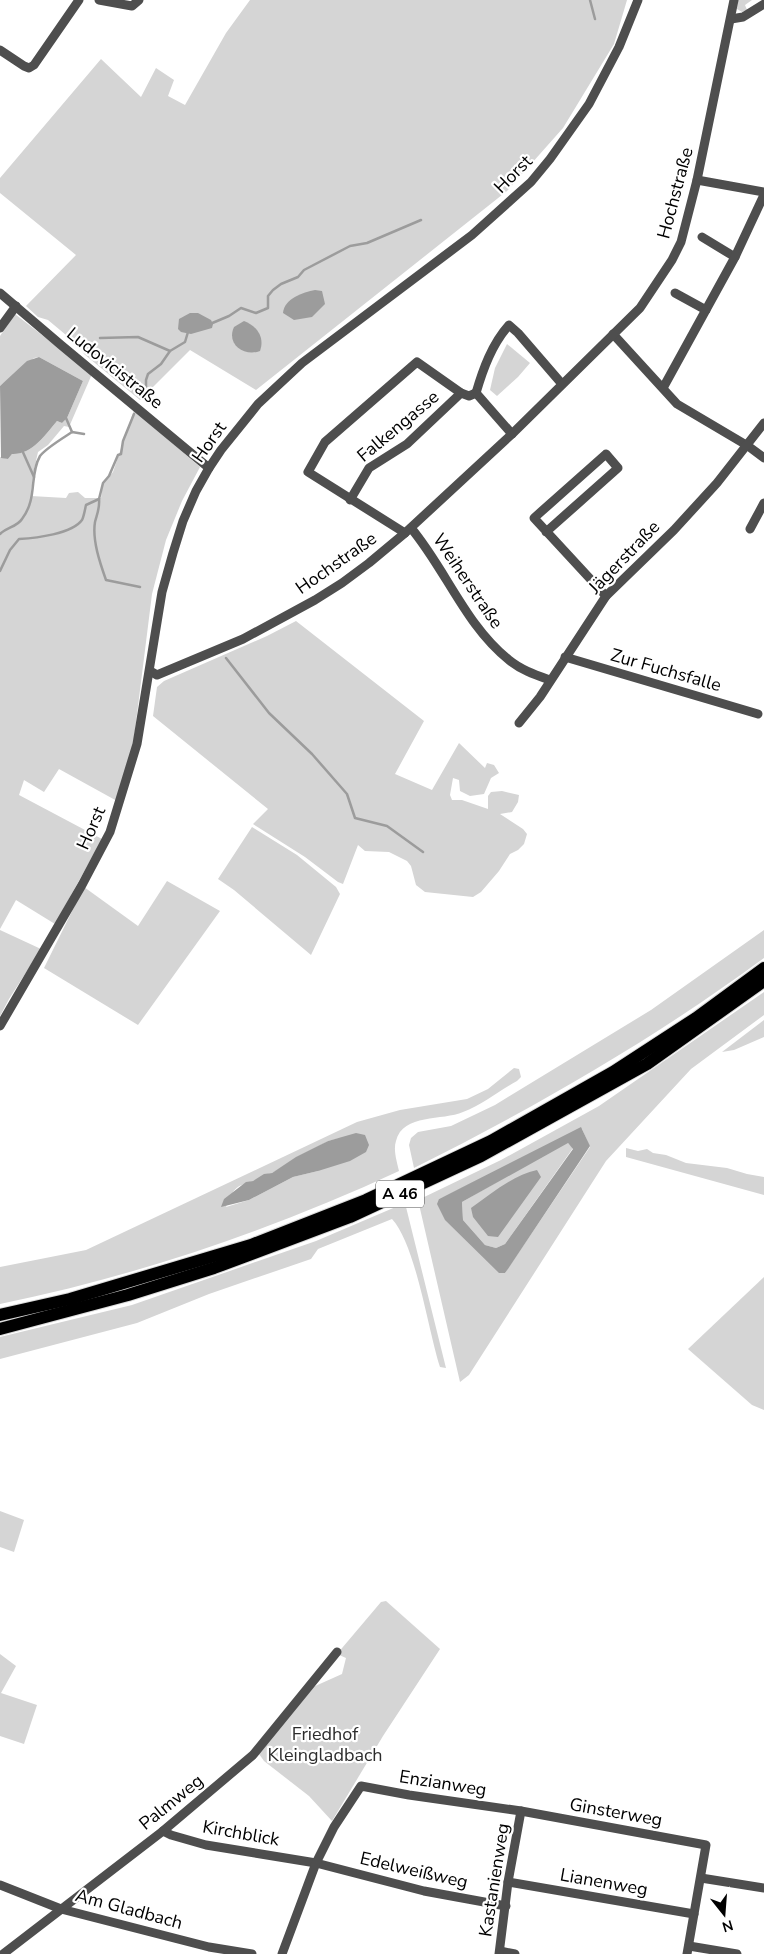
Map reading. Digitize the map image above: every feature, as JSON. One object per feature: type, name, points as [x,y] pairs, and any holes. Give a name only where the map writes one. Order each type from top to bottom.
[{"type":"highway","name":"A 46","points":[[0,1315],[78,1296],[251,1245],[366,1200],[491,1141],[613,1072],[696,1018],[764,968]]},
{"type":"highway","name":"A 46","points":[[0,1329],[180,1279],[350,1217],[481,1156],[647,1064],[764,981]]},
{"type":"street","points":[[0,50],[24,66],[29,68],[34,65],[79,0]]},
{"type":"street","points":[[98,0],[132,6],[139,0]]},
{"type":"street","name":"Horst","points":[[0,1026],[82,885],[110,832],[137,744],[162,592],[172,553],[196,491],[209,468],[258,404],[295,370],[472,235],[531,182],[550,160],[589,104],[619,47],[638,0]]},
{"type":"street","name":"Hochstraße","points":[[150,671],[156,675],[243,638],[342,583],[408,531],[512,434],[640,308],[682,242],[718,84],[724,44],[734,0]]},
{"type":"street","points":[[731,19],[744,17],[764,4]]},
{"type":"street","points":[[663,388],[735,257],[764,193],[697,180]]},
{"type":"street","points":[[702,238],[735,257]]},
{"type":"street","name":"Ludovicistraße","points":[[0,293],[209,468]]},
{"type":"street","points":[[675,293],[706,310]]},
{"type":"street","points":[[0,328],[16,306]]},
{"type":"street","points":[[512,434],[476,393],[483,370],[499,336],[509,325],[562,384]]},
{"type":"street","points":[[613,334],[677,404],[748,446],[764,458]]},
{"type":"street","name":"Weiherstraße","points":[[461,393],[417,362],[325,442],[308,472],[350,500],[408,531],[425,546],[487,641],[508,660],[521,668],[550,680]]},
{"type":"street","name":"Falkengasse","points":[[350,500],[369,468],[407,444],[461,393],[469,396],[476,393]]},
{"type":"street","name":"Jägerstraße","points":[[519,723],[606,596],[674,530],[717,483],[748,446],[764,423]]},
{"type":"street","points":[[546,532],[618,468],[606,454],[534,518],[546,532],[606,596]]},
{"type":"street","points":[[750,529],[764,503]]},
{"type":"street","name":"Zur Fuchsfalle","points":[[565,657],[758,714]]},
{"type":"street","name":"Palmweg","points":[[3,1954],[162,1831],[253,1755],[337,1652]]},
{"type":"street","name":"Enzianweg","points":[[316,1863],[334,1827],[361,1786],[521,1811]]},
{"type":"street","name":"Ginsterweg","points":[[521,1811],[706,1845],[700,1878]]},
{"type":"street","name":"Kastanienweg","points":[[499,1953],[508,1882],[521,1811]]},
{"type":"street","name":"Kirchblick","points":[[162,1831],[171,1836],[206,1845],[316,1863]]},
{"type":"street","points":[[282,1954],[316,1863]]},
{"type":"street","name":"Edelweißweg","points":[[316,1863],[424,1891],[506,1906]]},
{"type":"street","points":[[737,1954],[688,1950],[700,1878],[764,1888]]},
{"type":"street","name":"Lianenweg","points":[[508,1882],[694,1914]]},
{"type":"street","name":"Am Gladbach","points":[[0,1885],[61,1909],[208,1947],[252,1954]]},
{"type":"street","points":[[499,1953],[514,1954]]},
{"type":"green space","points":[[250,0],[627,0],[614,44],[563,128],[507,191],[256,390],[190,350],[140,400],[84,354],[78,345],[48,320],[38,317],[26,306],[76,255],[0,193],[0,178],[101,59],[141,97],[156,68],[174,80],[168,96],[185,105],[226,33]]},
{"type":"green space","points":[[738,0],[752,0],[745,5],[747,10],[742,12],[737,9]]},
{"type":"green space","points":[[15,314],[92,374],[69,427],[64,426],[48,445],[38,452],[31,496],[66,498],[69,493],[78,492],[85,498],[101,498],[103,483],[113,472],[134,410],[200,467],[182,501],[166,540],[152,594],[133,746],[117,801],[59,769],[44,792],[24,780],[19,795],[102,839],[55,924],[16,900],[0,929],[0,457],[8,459],[12,454],[26,451],[38,443],[57,421],[62,423],[67,418],[83,381],[39,357],[34,358],[0,386],[0,336]]},
{"type":"green space","points":[[507,344],[530,363],[497,396],[490,390],[495,368]]},
{"type":"green space","points":[[296,621],[424,721],[395,774],[432,790],[459,743],[485,768],[487,763],[494,765],[499,773],[491,778],[484,794],[470,796],[460,791],[459,780],[453,778],[450,795],[452,800],[462,800],[488,809],[488,796],[491,792],[502,791],[519,795],[518,802],[512,812],[500,814],[523,829],[527,834],[524,844],[510,854],[499,871],[481,892],[473,897],[425,892],[416,885],[411,866],[407,861],[389,852],[365,851],[358,845],[343,884],[338,882],[305,857],[253,824],[268,809],[153,716],[157,687],[164,681],[267,636]]},
{"type":"green space","points":[[252,827],[297,855],[336,887],[340,894],[311,955],[234,890],[218,879]]},
{"type":"green space","points":[[167,881],[220,911],[138,1025],[44,968],[84,887],[138,926]]},
{"type":"green space","points":[[0,930],[41,949],[0,1016]]},
{"type":"green space","points":[[764,930],[764,958],[722,988],[594,1070],[505,1121],[414,1168],[409,1145],[411,1138],[418,1132],[451,1126],[495,1105],[651,1010]]},
{"type":"green space","points":[[764,992],[764,1015],[691,1069],[606,1161],[469,1375],[460,1382],[418,1200],[501,1160],[599,1106]],"holes":[[[582,1129],[590,1147],[505,1273],[439,1199]]]},
{"type":"green space","points":[[764,1020],[764,1037],[734,1050],[722,1052]]},
{"type":"green space","points":[[514,1068],[519,1069],[521,1077],[517,1081],[477,1106],[455,1115],[425,1119],[407,1126],[400,1132],[395,1145],[399,1171],[351,1193],[253,1232],[153,1265],[51,1293],[0,1304],[0,1267],[86,1250],[357,1122],[400,1110],[467,1099],[488,1089]],"holes":[[[340,1138],[318,1171],[293,1177],[249,1200],[226,1207],[233,1192],[238,1187],[272,1173],[328,1141]]]},
{"type":"green space","points":[[567,1142],[573,1148],[505,1244],[496,1248],[485,1245],[463,1220],[462,1202]]},
{"type":"green space","points":[[626,1148],[638,1151],[647,1149],[653,1153],[666,1155],[686,1163],[727,1168],[764,1177],[764,1195],[626,1157]]},
{"type":"green space","points":[[405,1203],[446,1368],[440,1367],[415,1267],[400,1231],[392,1219],[318,1249],[311,1259],[209,1294],[137,1323],[0,1359],[0,1337],[132,1305],[316,1241]]},
{"type":"green space","points":[[764,1277],[764,1410],[752,1405],[688,1349]]},
{"type":"green space","points":[[0,1511],[24,1520],[14,1552],[0,1547]]},
{"type":"green space","name":"Friedhof Kleingladbach","points":[[386,1601],[440,1649],[383,1736],[332,1821],[309,1796],[264,1761],[259,1754],[313,1687],[342,1674],[346,1658],[337,1654],[381,1602]]},
{"type":"green space","points":[[0,1654],[16,1666],[1,1693],[37,1705],[24,1744],[0,1736]]},
{"type":"shaded area","points":[[322,291],[325,304],[312,317],[294,320],[283,313],[290,300],[305,292]]},
{"type":"shaded area","points":[[190,313],[198,313],[211,320],[212,328],[191,334],[181,332],[178,329],[179,319]]},
{"type":"shaded area","points":[[244,321],[253,326],[259,333],[261,337],[260,351],[243,351],[234,344],[232,333],[234,327]]},
{"type":"shaded area","points":[[39,357],[83,381],[67,418],[62,423],[57,421],[38,443],[26,451],[12,454],[8,459],[1,458],[0,386],[27,361]]},
{"type":"shaded area","points":[[581,1127],[590,1146],[505,1273],[499,1273],[445,1220],[437,1204],[439,1199]],"holes":[[[568,1143],[573,1149],[505,1244],[496,1248],[485,1245],[463,1220],[462,1202]]]},
{"type":"shaded area","points":[[356,1133],[365,1135],[369,1145],[366,1152],[350,1161],[293,1177],[249,1200],[221,1207],[224,1199],[246,1182],[253,1181],[264,1174],[272,1173],[296,1157],[328,1141]]},
{"type":"shaded area","points":[[537,1170],[541,1177],[498,1237],[488,1236],[473,1217],[471,1208],[519,1176]]},
{"type":"waterway","points":[[590,0],[595,19]]},
{"type":"waterway","points":[[210,324],[229,316],[241,308],[256,313],[268,308],[268,296],[273,290],[281,284],[298,277],[304,270],[350,246],[367,243],[421,220]]},
{"type":"waterway","points":[[146,400],[146,380],[148,374],[161,364],[170,351],[185,342],[188,332]]},
{"type":"waterway","points":[[100,338],[138,337],[170,351]]},
{"type":"waterway","points":[[0,571],[10,550],[19,539],[62,532],[77,525],[82,520],[86,505],[99,499],[103,483],[109,476],[118,455],[121,454],[123,441],[134,414]]},
{"type":"waterway","points":[[66,418],[72,432]]},
{"type":"waterway","points":[[0,534],[20,522],[27,511],[40,456],[50,446],[72,432],[84,434]]},
{"type":"waterway","points":[[22,450],[34,477]]},
{"type":"waterway","points":[[99,499],[94,529],[97,551],[106,580],[140,587]]},
{"type":"waterway","points":[[226,658],[269,713],[312,754],[347,794],[355,818],[387,826],[423,852]]}]
